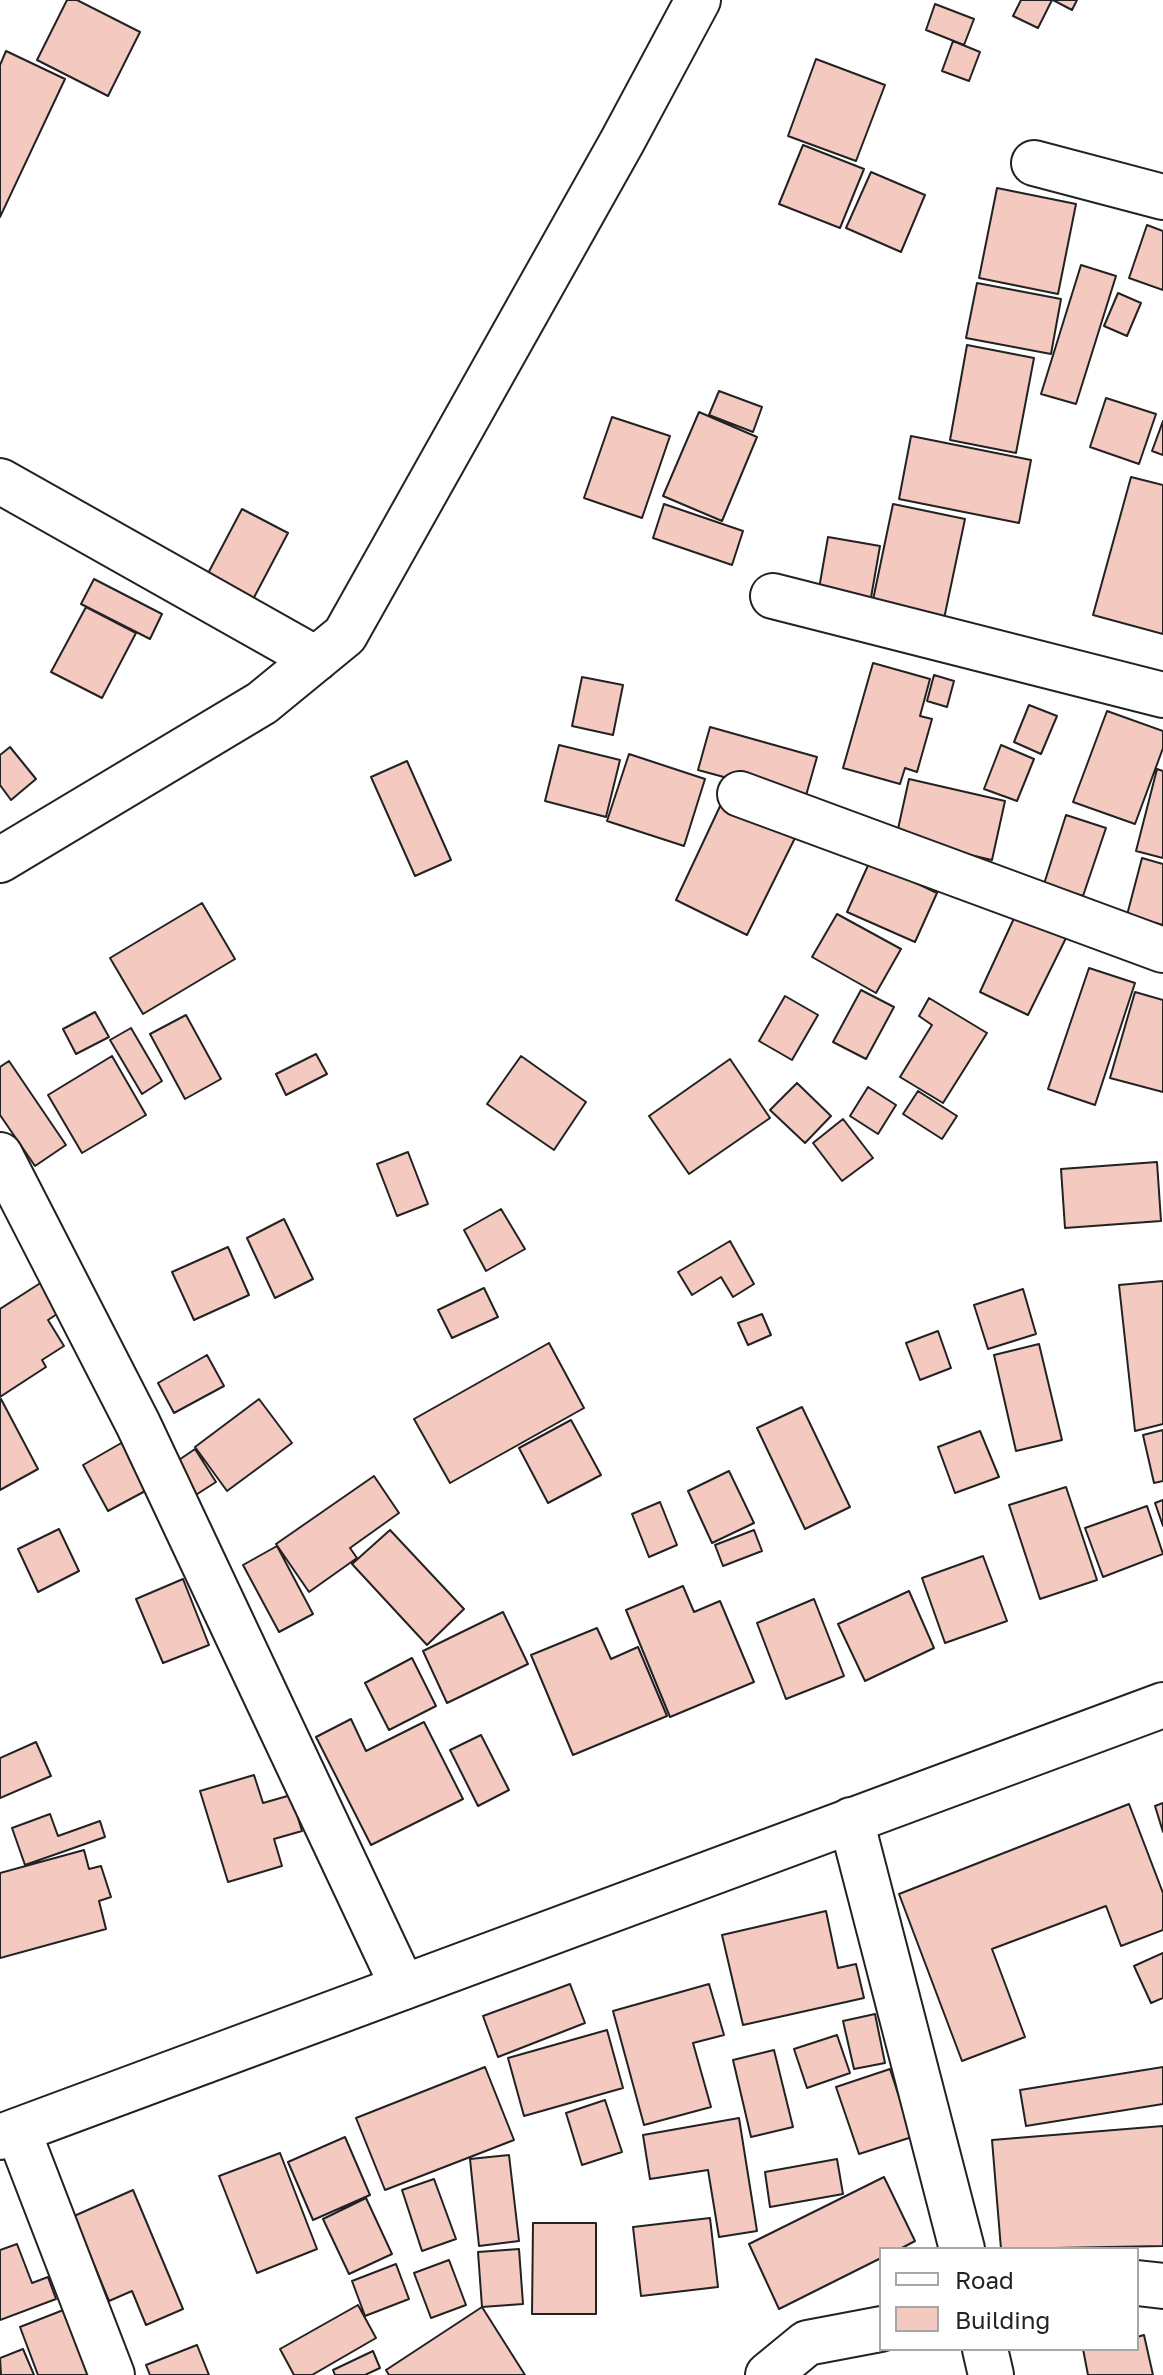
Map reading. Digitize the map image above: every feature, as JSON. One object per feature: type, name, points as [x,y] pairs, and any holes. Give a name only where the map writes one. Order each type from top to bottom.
[{"type":"main road","points":[[0,860],[262,703],[345,635],[623,140],[698,0]]},
{"type":"main road","points":[[1034,163],[1163,197]]},
{"type":"main road","points":[[0,481],[316,659]]},
{"type":"main road","points":[[773,596],[1163,695]]},
{"type":"main road","points":[[740,794],[1163,950]]},
{"type":"main road","points":[[0,1155],[138,1424],[403,1987]]},
{"type":"main road","points":[[112,2375],[9,2134],[1163,1705]]},
{"type":"main road","points":[[851,1820],[961,2247]]},
{"type":"main road","points":[[1139,2283],[1163,2286]]},
{"type":"main road","points":[[768,2375],[807,2343],[879,2329]]},
{"type":"main road","points":[[985,2351],[991,2375]]},
{"type":"building","points":[[67,0],[77,0],[140,32],[108,96],[37,60]]},
{"type":"building","points":[[1021,0],[1052,0],[1038,28],[1013,16]]},
{"type":"building","points":[[1053,0],[1077,0],[1072,10]]},
{"type":"building","points":[[935,4],[974,19],[964,45],[926,30]]},
{"type":"building","points":[[953,41],[980,52],[969,81],[942,71]]},
{"type":"building","points":[[6,51],[65,79],[0,217],[0,65]]},
{"type":"building","points":[[816,59],[885,85],[856,161],[788,136]]},
{"type":"building","points":[[803,145],[864,169],[840,228],[779,204]]},
{"type":"building","points":[[871,172],[925,195],[901,252],[846,228]]},
{"type":"building","points":[[997,188],[1076,204],[1058,294],[979,278]]},
{"type":"building","points":[[1147,225],[1163,231],[1163,290],[1129,278]]},
{"type":"building","points":[[1081,265],[1116,276],[1076,404],[1041,394]]},
{"type":"building","points":[[977,283],[1061,299],[1051,354],[966,338]]},
{"type":"building","points":[[1118,293],[1141,303],[1127,336],[1104,326]]},
{"type":"building","points":[[967,345],[1034,358],[1016,453],[950,440]]},
{"type":"building","points":[[719,391],[762,407],[753,432],[709,415]]},
{"type":"building","points":[[1106,398],[1156,414],[1139,464],[1090,447]]},
{"type":"building","points":[[699,412],[757,437],[722,521],[663,496]]},
{"type":"building","points":[[612,417],[670,436],[642,518],[584,498]]},
{"type":"building","points":[[1163,421],[1163,455],[1152,451]]},
{"type":"building","points":[[911,436],[1031,460],[1019,523],[899,499]]},
{"type":"building","points":[[1131,477],[1163,485],[1163,634],[1093,615]]},
{"type":"building","points":[[664,504],[743,531],[732,565],[653,538]]},
{"type":"building","points":[[893,504],[965,519],[941,633],[869,619]]},
{"type":"building","points":[[242,509],[288,533],[250,605],[204,581]]},
{"type":"building","points":[[828,537],[880,546],[869,609],[817,600]]},
{"type":"building","points":[[94,579],[162,614],[150,639],[81,604]]},
{"type":"building","points":[[86,607],[136,633],[102,698],[51,672]]},
{"type":"building","points":[[873,663],[930,679],[920,716],[932,719],[917,772],[905,768],[900,784],[843,768]]},
{"type":"building","points":[[934,675],[954,681],[947,707],[927,701]]},
{"type":"building","points":[[582,677],[623,685],[613,735],[572,726]]},
{"type":"building","points":[[1029,705],[1057,716],[1041,754],[1014,742]]},
{"type":"building","points":[[1107,711],[1163,731],[1163,748],[1135,824],[1073,802]]},
{"type":"building","points":[[710,727],[817,757],[805,799],[698,770]]},
{"type":"building","points":[[559,745],[620,760],[606,817],[545,801]]},
{"type":"building","points":[[1001,745],[1034,759],[1017,801],[984,789]]},
{"type":"building","points":[[10,747],[36,779],[11,800],[0,785],[0,755]]},
{"type":"building","points":[[629,754],[705,779],[684,846],[607,821]]},
{"type":"building","points":[[407,761],[451,860],[415,876],[371,777]]},
{"type":"building","points":[[1157,769],[1163,771],[1163,858],[1136,851]]},
{"type":"building","points":[[909,779],[1005,801],[992,860],[896,838]]},
{"type":"building","points":[[722,802],[795,838],[747,935],[676,900]]},
{"type":"building","points":[[1066,815],[1106,828],[1083,896],[1044,884]]},
{"type":"building","points":[[1142,858],[1163,864],[1163,925],[1127,915]]},
{"type":"building","points":[[870,861],[937,893],[915,942],[847,912]]},
{"type":"building","points":[[202,903],[235,959],[143,1014],[110,958]]},
{"type":"building","points":[[837,914],[901,949],[876,993],[812,957]]},
{"type":"building","points":[[1016,914],[1066,938],[1028,1015],[980,992]]},
{"type":"building","points":[[1089,968],[1135,983],[1095,1105],[1048,1089]]},
{"type":"building","points":[[861,990],[894,1007],[866,1059],[833,1042]]},
{"type":"building","points":[[1135,992],[1163,1000],[1163,1092],[1110,1078]]},
{"type":"building","points":[[785,996],[818,1015],[792,1060],[759,1041]]},
{"type":"building","points":[[929,998],[987,1033],[943,1103],[900,1077],[932,1025],[919,1016]]},
{"type":"building","points":[[95,1012],[109,1037],[76,1054],[63,1029]]},
{"type":"building","points":[[186,1015],[221,1079],[185,1099],[150,1034]]},
{"type":"building","points":[[131,1028],[162,1081],[142,1094],[110,1040]]},
{"type":"building","points":[[316,1054],[327,1074],[286,1095],[276,1074]]},
{"type":"building","points":[[112,1056],[146,1115],[82,1153],[48,1095]]},
{"type":"building","points":[[521,1056],[586,1102],[554,1150],[487,1104]]},
{"type":"building","points":[[730,1059],[770,1118],[689,1174],[649,1116]]},
{"type":"building","points":[[9,1061],[66,1145],[35,1166],[0,1115],[0,1067]]},
{"type":"building","points":[[797,1083],[831,1116],[805,1143],[770,1110]]},
{"type":"building","points":[[868,1087],[896,1105],[878,1134],[850,1116]]},
{"type":"building","points":[[918,1091],[957,1116],[942,1139],[903,1114]]},
{"type":"building","points":[[843,1119],[873,1158],[842,1181],[813,1143]]},
{"type":"building","points":[[408,1152],[428,1204],[397,1216],[377,1164]]},
{"type":"building","points":[[1157,1162],[1161,1221],[1065,1228],[1061,1169]]},
{"type":"building","points":[[501,1209],[525,1249],[486,1271],[464,1230]]},
{"type":"building","points":[[284,1219],[313,1279],[275,1298],[247,1238]]},
{"type":"building","points":[[730,1241],[754,1284],[733,1297],[721,1277],[692,1295],[678,1272]]},
{"type":"building","points":[[228,1247],[249,1295],[194,1320],[172,1272]]},
{"type":"building","points":[[1163,1281],[1163,1424],[1135,1431],[1119,1285]]},
{"type":"building","points":[[42,1282],[60,1312],[48,1320],[64,1346],[42,1360],[46,1367],[0,1397],[0,1309]]},
{"type":"building","points":[[484,1288],[498,1317],[452,1338],[438,1310]]},
{"type":"building","points":[[1023,1289],[1036,1334],[988,1349],[974,1305]]},
{"type":"building","points":[[762,1314],[771,1335],[748,1345],[738,1323]]},
{"type":"building","points":[[938,1331],[951,1368],[920,1380],[906,1343]]},
{"type":"building","points":[[549,1343],[584,1408],[450,1483],[414,1419]]},
{"type":"building","points":[[1039,1344],[1062,1440],[1016,1451],[994,1355]]},
{"type":"building","points":[[207,1355],[224,1386],[174,1413],[158,1383]]},
{"type":"building","points":[[259,1399],[292,1443],[227,1491],[195,1447]]},
{"type":"building","points":[[0,1400],[38,1469],[0,1490]]},
{"type":"building","points":[[802,1407],[850,1507],[805,1529],[757,1428]]},
{"type":"building","points":[[571,1420],[601,1475],[548,1503],[519,1448]]},
{"type":"building","points":[[1163,1430],[1163,1481],[1154,1483],[1143,1435]]},
{"type":"building","points":[[980,1431],[999,1477],[955,1493],[938,1447]]},
{"type":"building","points":[[123,1442],[149,1489],[108,1511],[83,1465]]},
{"type":"building","points":[[195,1449],[216,1482],[191,1498],[170,1466]]},
{"type":"building","points":[[729,1471],[754,1523],[712,1543],[688,1491]]},
{"type":"building","points":[[374,1476],[399,1513],[350,1548],[357,1558],[309,1592],[276,1544]]},
{"type":"building","points":[[1066,1487],[1097,1580],[1040,1599],[1009,1505]]},
{"type":"building","points":[[1163,1500],[1163,1526],[1155,1503]]},
{"type":"building","points":[[660,1502],[677,1545],[649,1557],[632,1514]]},
{"type":"building","points":[[1147,1506],[1163,1554],[1103,1577],[1085,1528]]},
{"type":"building","points":[[59,1529],[79,1571],[38,1592],[18,1549]]},
{"type":"building","points":[[390,1530],[464,1609],[427,1645],[352,1564]]},
{"type":"building","points":[[754,1530],[762,1551],[723,1566],[715,1545]]},
{"type":"building","points":[[277,1546],[313,1614],[279,1632],[243,1565]]},
{"type":"building","points":[[983,1556],[1007,1621],[945,1643],[922,1578]]},
{"type":"building","points":[[183,1579],[209,1645],[163,1663],[136,1599]]},
{"type":"building","points":[[683,1586],[694,1612],[720,1601],[754,1682],[670,1717],[626,1610]]},
{"type":"building","points":[[909,1591],[934,1648],[865,1681],[838,1624]]},
{"type":"building","points":[[814,1599],[844,1676],[786,1699],[757,1623]]},
{"type":"building","points":[[503,1612],[528,1664],[447,1703],[423,1651]]},
{"type":"building","points":[[597,1628],[611,1659],[638,1647],[667,1716],[573,1755],[531,1655]]},
{"type":"building","points":[[412,1658],[436,1706],[389,1730],[365,1683]]},
{"type":"building","points":[[351,1719],[366,1751],[424,1722],[463,1799],[371,1845],[316,1737]]},
{"type":"building","points":[[481,1735],[509,1790],[478,1806],[450,1750]]},
{"type":"building","points":[[36,1742],[51,1776],[0,1798],[0,1758]]},
{"type":"building","points":[[254,1775],[263,1803],[291,1795],[302,1831],[274,1839],[282,1866],[228,1882],[200,1791]]},
{"type":"building","points":[[1163,1803],[1163,1832],[1155,1806]]},
{"type":"building","points":[[1129,1804],[1163,1893],[1163,1930],[1121,1946],[1106,1906],[992,1949],[1025,2037],[962,2061],[899,1894]]},
{"type":"building","points":[[50,1814],[58,1836],[100,1821],[105,1837],[25,1865],[12,1828]]},
{"type":"building","points":[[84,1850],[89,1869],[101,1866],[111,1897],[99,1901],[106,1929],[0,1958],[0,1873]]},
{"type":"building","points":[[826,1911],[838,1968],[856,1964],[864,1998],[743,2025],[722,1935]]},
{"type":"building","points":[[1163,1953],[1163,1998],[1151,2003],[1134,1966]]},
{"type":"building","points":[[570,1984],[585,2023],[498,2057],[483,2016]]},
{"type":"building","points":[[709,1984],[724,2035],[693,2043],[711,2107],[644,2125],[613,2011]]},
{"type":"building","points":[[875,2014],[885,2063],[854,2069],[843,2021]]},
{"type":"building","points":[[607,2030],[623,2088],[524,2116],[508,2058]]},
{"type":"building","points":[[837,2035],[850,2073],[807,2088],[794,2049]]},
{"type":"building","points":[[774,2050],[793,2127],[751,2137],[733,2060]]},
{"type":"building","points":[[485,2067],[514,2140],[385,2190],[356,2118]]},
{"type":"building","points":[[1163,2067],[1163,2104],[1026,2126],[1020,2090]]},
{"type":"building","points":[[890,2069],[912,2137],[859,2154],[836,2087]]},
{"type":"building","points":[[605,2100],[622,2152],[582,2165],[566,2113]]},
{"type":"building","points":[[739,2118],[757,2231],[719,2237],[708,2170],[650,2179],[643,2135]]},
{"type":"building","points":[[1163,2126],[1163,2246],[1001,2247],[992,2140]]},
{"type":"building","points":[[345,2137],[370,2195],[313,2220],[288,2162]]},
{"type":"building","points":[[280,2153],[317,2249],[257,2273],[219,2176]]},
{"type":"building","points":[[509,2155],[519,2241],[479,2246],[470,2159]]},
{"type":"building","points":[[837,2159],[843,2194],[770,2207],[765,2172]]},
{"type":"building","points":[[884,2177],[915,2241],[904,2247],[879,2247],[879,2259],[779,2309],[749,2244]]},
{"type":"building","points":[[434,2179],[456,2239],[422,2251],[402,2190]]},
{"type":"building","points":[[133,2190],[183,2309],[146,2325],[132,2291],[109,2301],[74,2216]]},
{"type":"building","points":[[366,2198],[392,2254],[349,2274],[323,2219]]},
{"type":"building","points":[[710,2218],[718,2287],[641,2296],[633,2227]]},
{"type":"building","points":[[533,2223],[596,2223],[596,2314],[532,2314]]},
{"type":"building","points":[[17,2244],[32,2283],[48,2277],[56,2299],[0,2320],[0,2250]]},
{"type":"building","points":[[519,2249],[523,2304],[482,2307],[478,2252]]},
{"type":"building","points":[[449,2260],[466,2305],[431,2318],[414,2273]]},
{"type":"building","points":[[396,2264],[409,2299],[365,2316],[352,2281]]},
{"type":"building","points":[[358,2305],[376,2338],[312,2375],[294,2375],[280,2349]]},
{"type":"building","points":[[71,2307],[97,2375],[38,2375],[20,2327]]},
{"type":"building","points":[[482,2307],[525,2375],[389,2375],[386,2370]]},
{"type":"building","points":[[1144,2335],[1153,2375],[1088,2375],[1083,2351],[1139,2351],[1139,2336]]},
{"type":"building","points":[[197,2345],[209,2375],[150,2375],[146,2365]]},
{"type":"building","points":[[23,2349],[34,2375],[1,2375],[0,2358]]},
{"type":"building","points":[[373,2351],[380,2368],[365,2375],[335,2375],[333,2370]]}]
